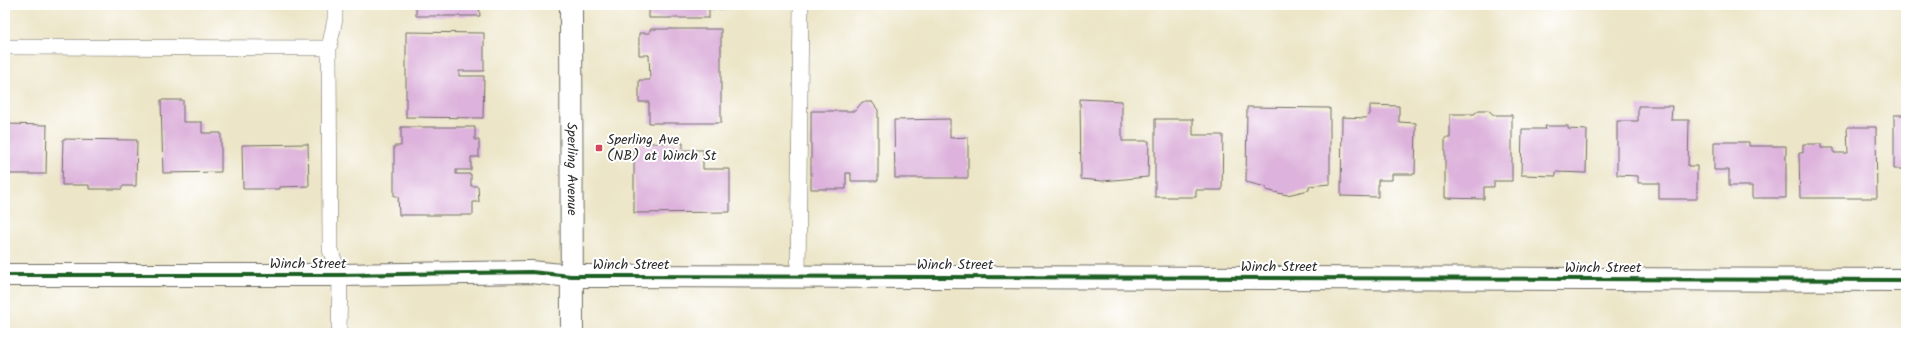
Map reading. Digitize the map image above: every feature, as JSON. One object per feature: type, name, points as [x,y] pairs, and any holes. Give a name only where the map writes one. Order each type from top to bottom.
[{"type":"street","name":"Sperling Avenue","points":[[571,5],[572,333]]},
{"type":"street","name":"Winch Street","points":[[5,275],[340,276],[531,272],[572,276],[1906,280]]},
{"type":"lane","points":[[335,5],[335,19],[329,48],[330,250],[340,276],[339,333]]},
{"type":"lane","points":[[798,276],[801,5]]},
{"type":"lane","points":[[5,47],[329,48]]},
{"type":"building","points":[[416,5],[479,5],[480,16],[416,16]]},
{"type":"building","points":[[649,5],[727,5],[727,9],[709,9],[709,18],[649,18]]},
{"type":"building","points":[[650,29],[721,29],[721,123],[649,123],[649,102],[639,102],[639,80],[650,80],[649,55],[639,55],[639,33],[650,33]]},
{"type":"building","points":[[406,32],[484,33],[484,71],[459,71],[459,76],[484,76],[483,118],[406,117]]},
{"type":"building","points":[[1080,99],[1122,101],[1122,141],[1149,141],[1148,177],[1102,181],[1081,179]]},
{"type":"building","points":[[161,100],[183,100],[183,122],[202,122],[202,133],[221,133],[221,172],[163,173]]},
{"type":"building","points":[[862,102],[872,102],[878,110],[878,181],[851,181],[851,173],[846,173],[846,189],[811,189],[811,111],[855,111]]},
{"type":"building","points":[[1370,105],[1399,106],[1399,122],[1416,123],[1415,174],[1392,174],[1392,180],[1378,180],[1378,197],[1341,196],[1342,117],[1366,118],[1370,114]]},
{"type":"building","points":[[1638,106],[1672,106],[1671,120],[1689,120],[1688,166],[1697,166],[1697,199],[1659,199],[1659,183],[1638,183],[1638,176],[1617,175],[1617,121],[1638,121]]},
{"type":"building","points":[[1247,107],[1330,108],[1330,184],[1309,186],[1309,190],[1287,195],[1266,190],[1266,187],[1246,182]]},
{"type":"building","points":[[1479,110],[1488,110],[1494,115],[1512,115],[1512,181],[1494,181],[1494,187],[1484,187],[1484,199],[1445,198],[1445,138],[1450,138],[1450,114],[1474,114]]},
{"type":"building","points":[[1894,115],[1906,115],[1906,169],[1894,169]]},
{"type":"building","points":[[950,119],[950,138],[968,137],[968,178],[895,178],[894,120]]},
{"type":"building","points":[[1155,119],[1193,119],[1193,135],[1223,135],[1222,190],[1196,190],[1196,197],[1155,197]]},
{"type":"building","points":[[5,124],[47,125],[46,174],[7,174],[7,197],[5,197]]},
{"type":"building","points":[[1545,126],[1568,126],[1568,129],[1587,130],[1586,173],[1556,172],[1556,176],[1521,175],[1522,129],[1546,129]]},
{"type":"building","points":[[401,127],[475,127],[475,140],[479,140],[479,157],[471,157],[471,170],[456,170],[456,174],[471,174],[471,186],[478,186],[479,202],[473,202],[473,215],[399,215],[398,196],[394,196],[394,146],[401,146]]},
{"type":"building","points":[[1847,127],[1876,127],[1877,198],[1800,198],[1799,153],[1803,153],[1803,144],[1821,144],[1821,148],[1834,148],[1834,153],[1848,153]]},
{"type":"building","points":[[63,139],[137,140],[136,186],[122,186],[122,189],[89,189],[89,185],[62,185]]},
{"type":"building","points":[[1714,142],[1749,142],[1749,146],[1786,146],[1786,198],[1752,198],[1752,186],[1729,186],[1729,170],[1714,170]]},
{"type":"building","points":[[634,143],[683,143],[683,150],[703,150],[703,169],[730,169],[730,212],[634,213]]},
{"type":"building","points":[[308,144],[309,186],[280,187],[280,189],[243,189],[242,145]]},
{"type":"cycle path","points":[[5,275],[340,275],[531,272],[571,276],[1906,280]]},
{"type":"place","name":"Sperling Ave (NB) at Winch St","points":[[599,148]]}]
